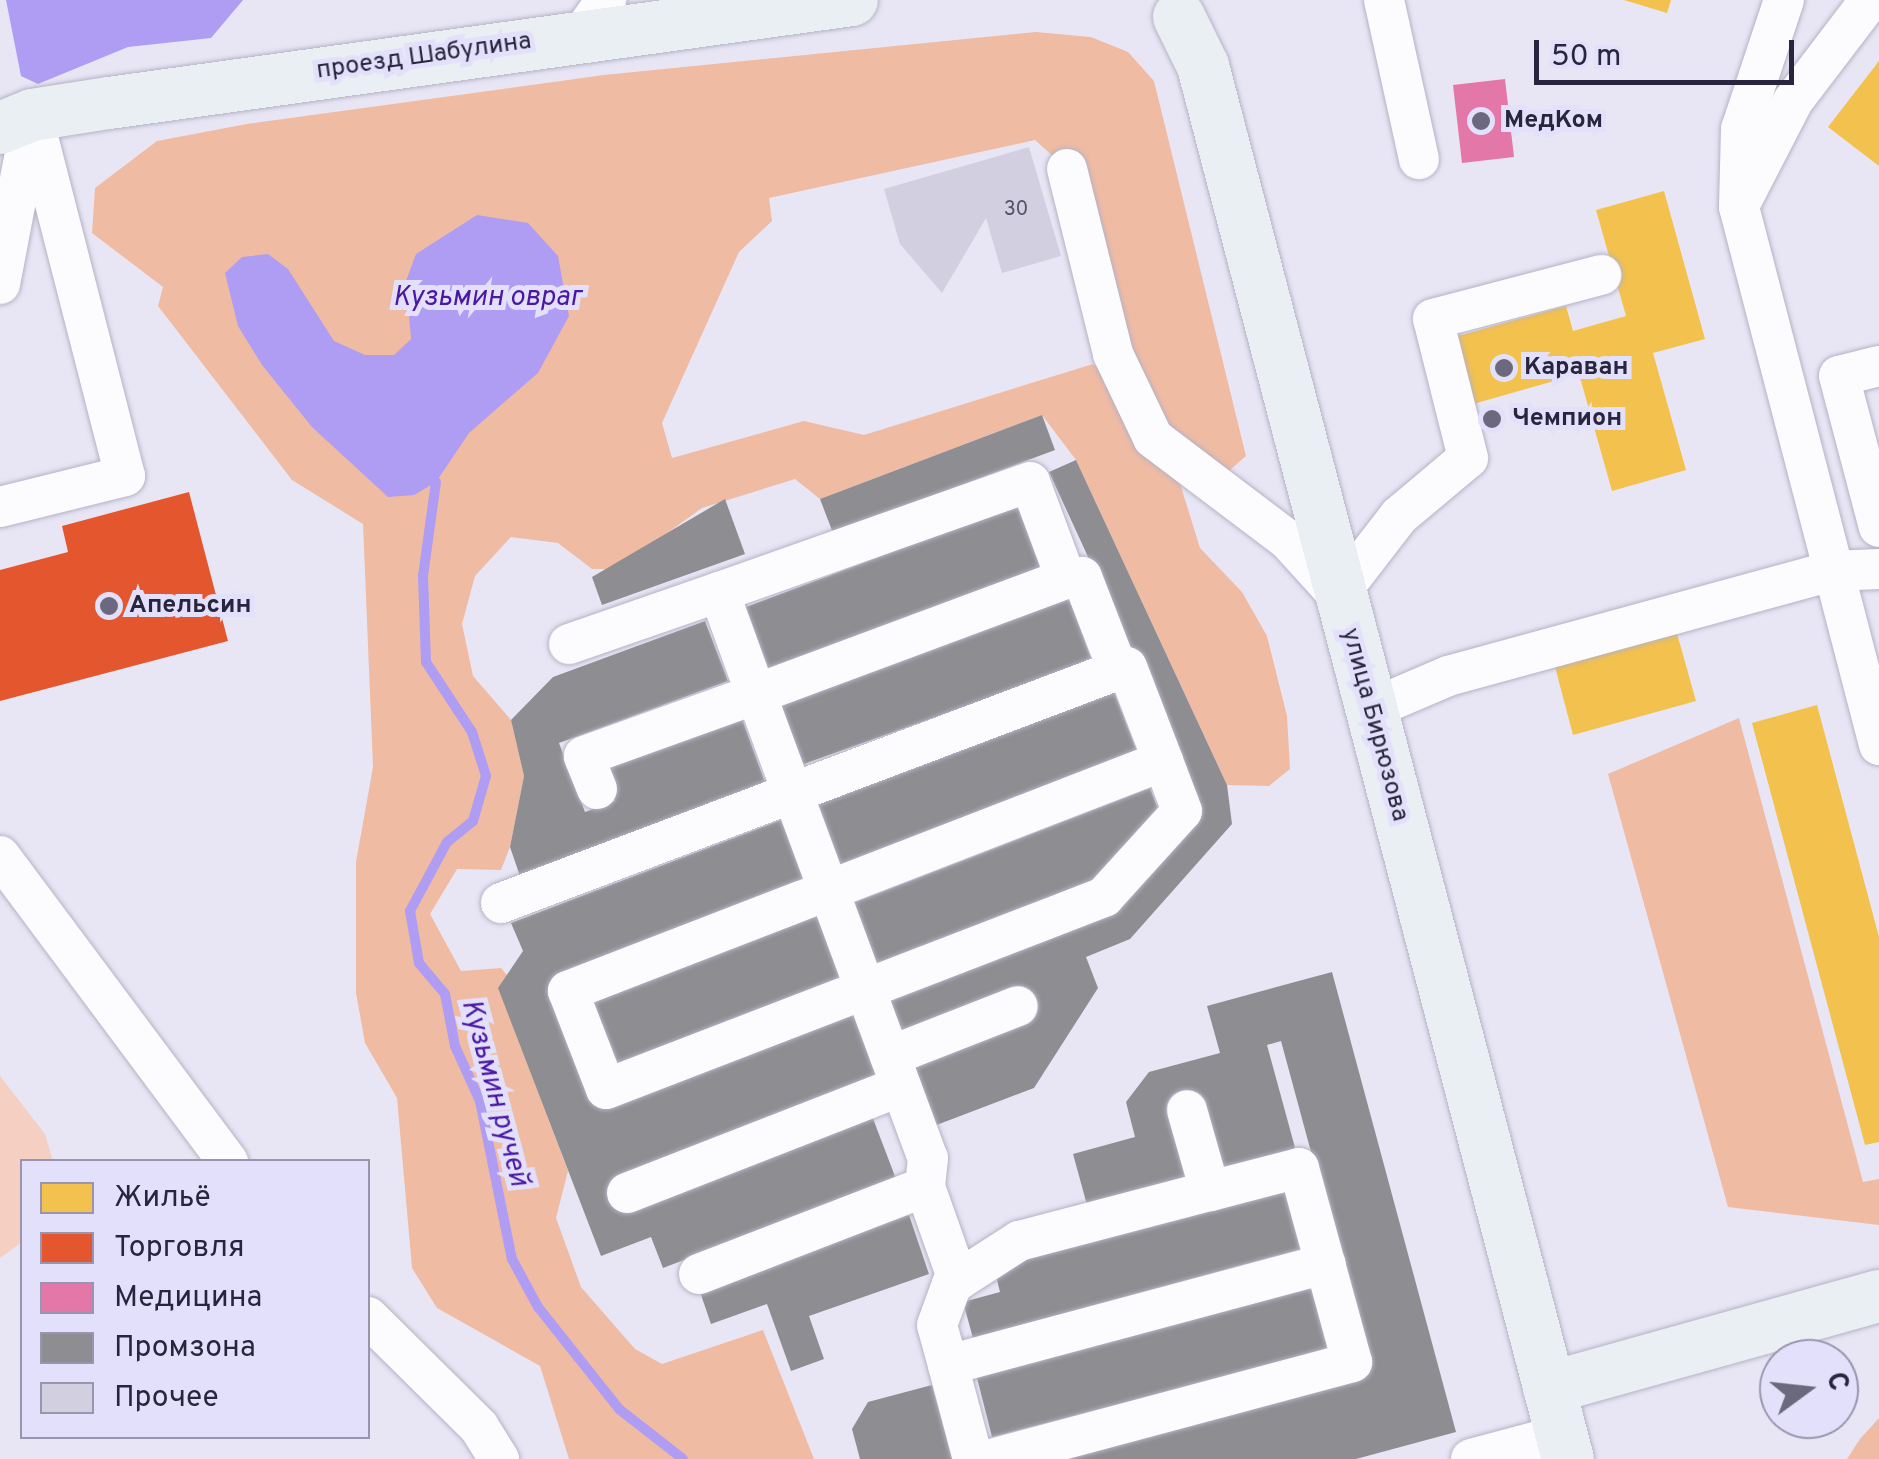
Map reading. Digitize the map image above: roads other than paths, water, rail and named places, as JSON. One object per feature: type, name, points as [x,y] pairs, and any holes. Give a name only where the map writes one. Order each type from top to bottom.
[{"type":"main road","name":"проезд Шабулина","points":[[16,122],[594,17],[852,0]]},
{"type":"main road","name":"улица Бирюзова","points":[[1172,6],[1203,66],[1338,595],[1559,1427]]},
{"type":"main road","points":[[1559,1427],[1879,1296]]},
{"type":"street","points":[[1384,0],[1419,159]]},
{"type":"street","points":[[1784,0],[1740,129],[1739,207],[1879,744]]},
{"type":"street","points":[[1739,207],[1794,101],[1870,0]]},
{"type":"street","points":[[0,284],[16,122]]},
{"type":"street","points":[[0,507],[125,476],[16,122]]},
{"type":"street","points":[[1067,169],[1113,354],[1153,438],[1289,541],[1338,595],[1399,516],[1468,458],[1433,320],[1601,275]]},
{"type":"street","points":[[1879,366],[1839,376],[1879,527]]},
{"type":"street","points":[[570,644],[1030,482],[1066,578]]},
{"type":"street","points":[[1371,709],[1448,676],[1832,572],[1879,570]]},
{"type":"street","points":[[597,789],[584,756],[1066,578],[1082,577],[1118,670]]},
{"type":"street","points":[[719,592],[928,1158],[925,1187],[958,1280]]},
{"type":"street","points":[[501,904],[1127,667],[1182,811],[1104,897],[606,1089],[568,990],[1163,762]]},
{"type":"street","points":[[0,856],[226,1159]]},
{"type":"street","points":[[627,1192],[896,1071],[1018,1006]]},
{"type":"street","points":[[1188,1110],[1210,1190]]},
{"type":"street","points":[[973,1459],[937,1325],[958,1280],[1019,1240],[1299,1168],[1352,1362],[992,1459]]},
{"type":"street","points":[[699,1274],[925,1187]]},
{"type":"street","points":[[948,1365],[1326,1264]]},
{"type":"street","points":[[370,1319],[479,1427],[498,1459]]},
{"type":"street","points":[[1472,1459],[1559,1427]]},
{"type":"water","points":[[6,0],[243,0],[211,38],[128,47],[38,84],[21,76]]},
{"type":"water","name":"Кузьмин овраг","points":[[477,215],[528,223],[558,256],[569,316],[538,373],[469,433],[436,482],[414,495],[388,497],[312,427],[262,365],[238,326],[225,273],[242,257],[268,254],[288,269],[334,341],[365,355],[394,355],[411,339],[406,281],[416,254]]},
{"type":"waterway","name":"Кузьмин ручей","points":[[436,482],[423,576],[426,662],[472,732],[486,776],[473,821],[447,842],[410,911],[419,963],[445,994],[455,1046],[480,1101],[512,1259],[538,1307],[619,1409],[683,1459]]},
{"type":"place","name":"МедКом","points":[[1481,121]]},
{"type":"place","name":"Караван","points":[[1504,368]]},
{"type":"place","name":"Чемпион","points":[[1492,419]]},
{"type":"place","name":"Апельсин","points":[[109,606]]}]
